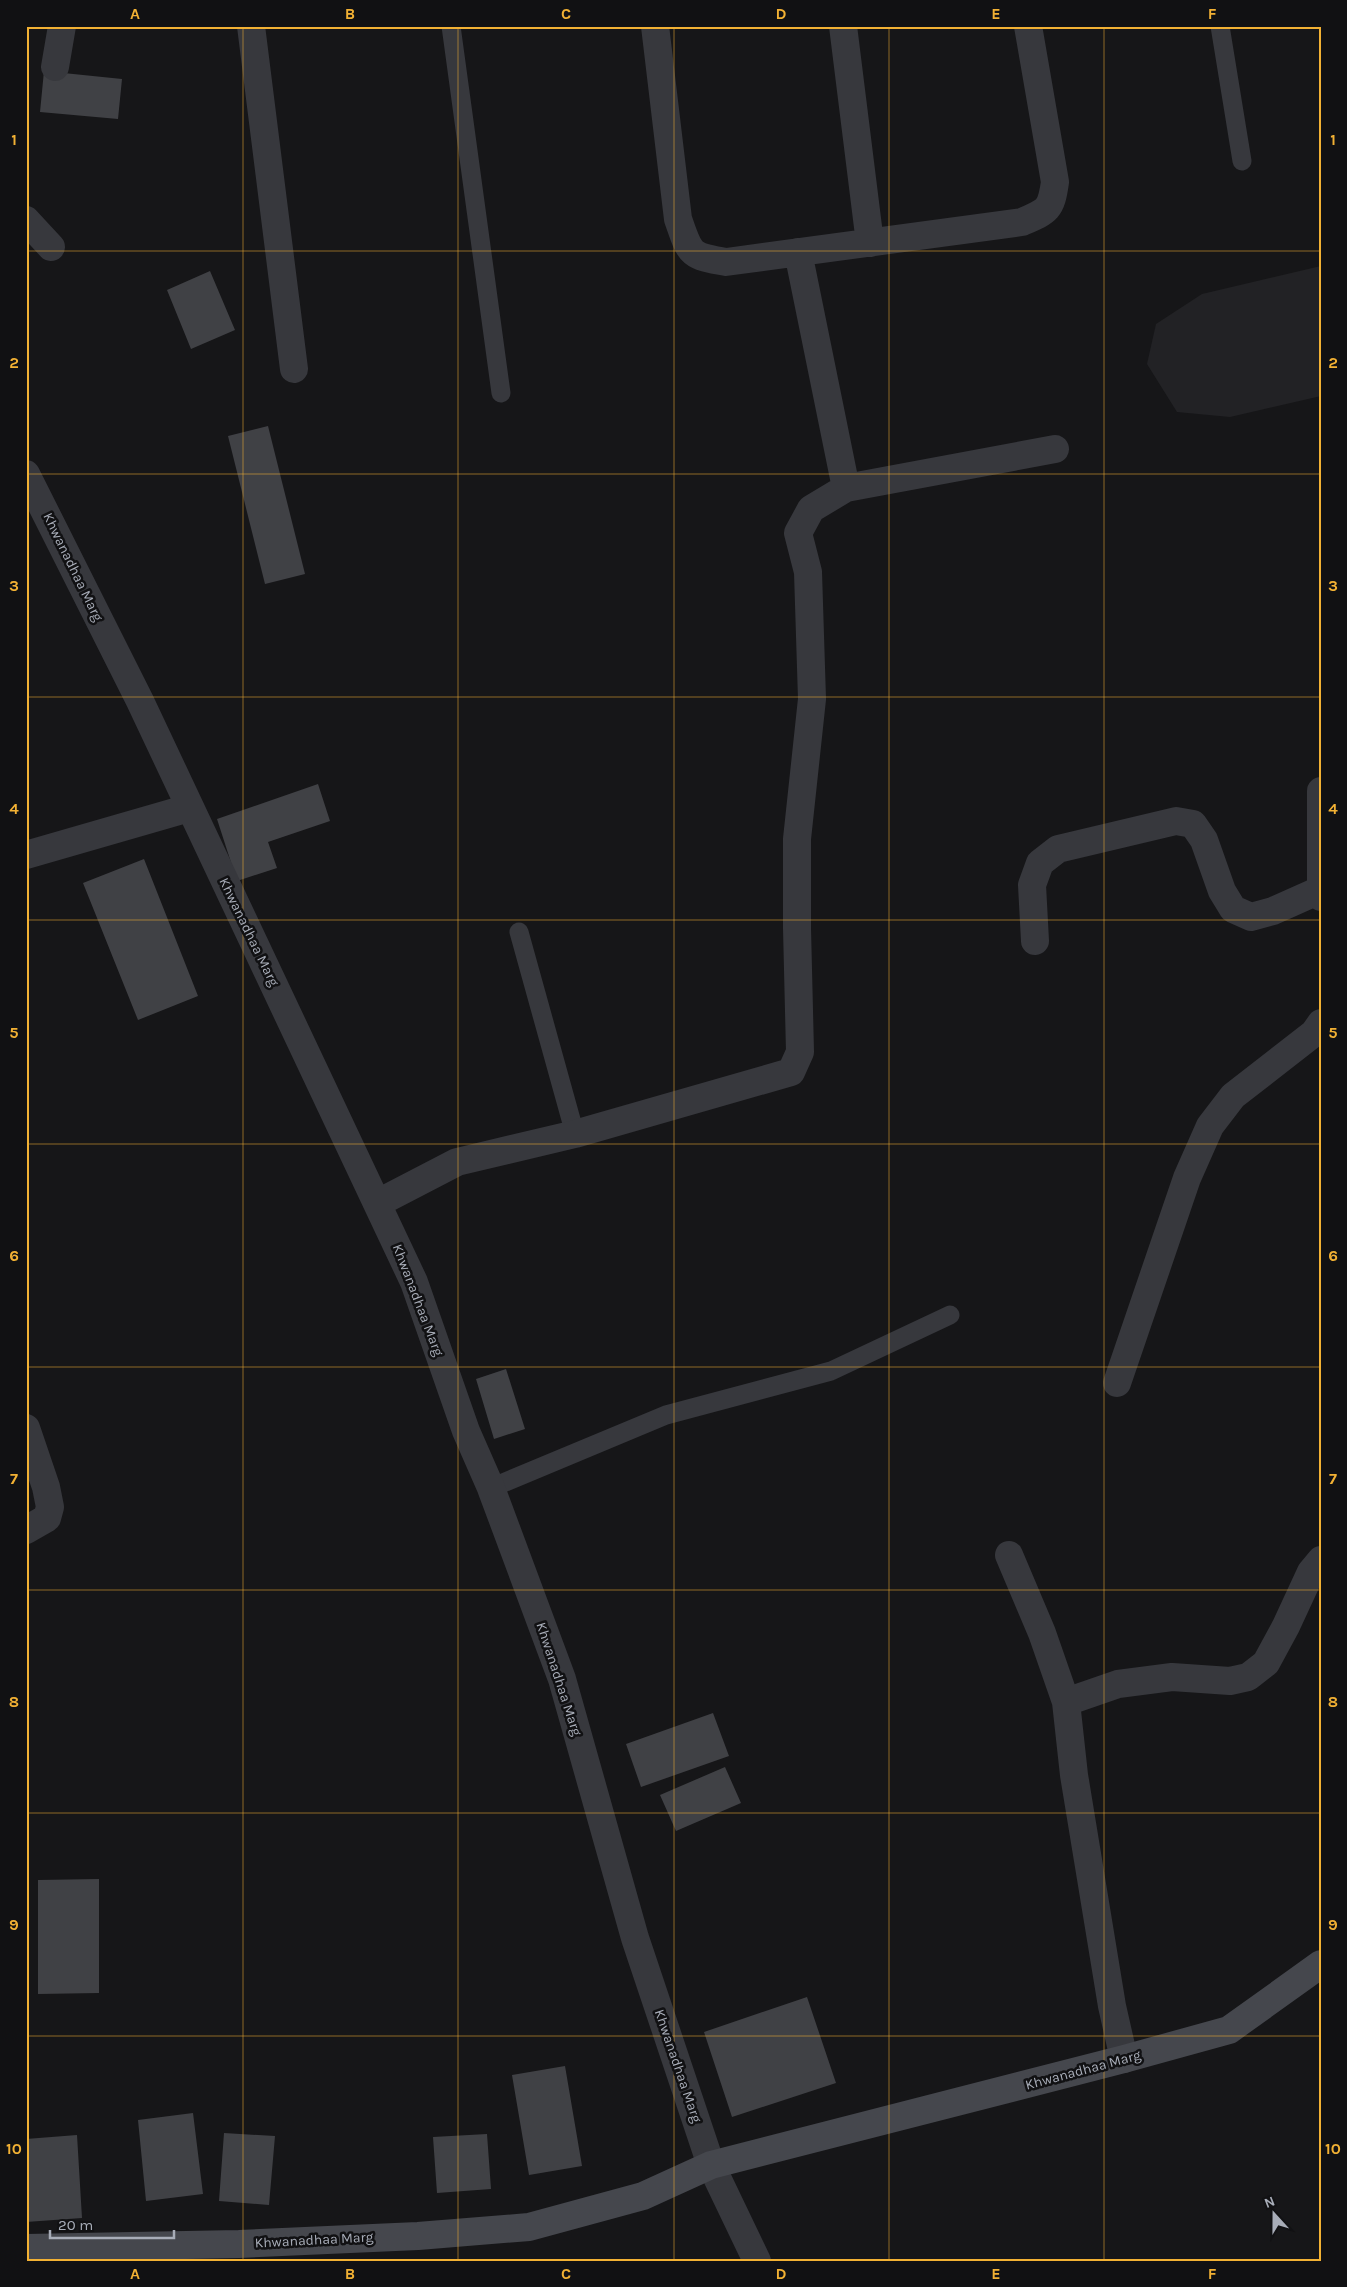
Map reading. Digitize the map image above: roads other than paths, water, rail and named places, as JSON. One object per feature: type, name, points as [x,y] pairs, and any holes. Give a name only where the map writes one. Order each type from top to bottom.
[{"type":"street","points":[[55,67],[62,26]]},
{"type":"street","points":[[251,26],[294,369]]},
{"type":"street","points":[[655,26],[678,219],[688,248],[699,258],[726,262],[1022,222],[1040,215],[1052,204],[1055,182],[1028,26]]},
{"type":"street","points":[[843,26],[870,243]]},
{"type":"street","points":[[26,220],[51,247]]},
{"type":"street","points":[[798,252],[846,488]]},
{"type":"street","points":[[378,1203],[457,1162],[575,1134],[791,1072],[800,1052],[797,839],[812,699],[808,572],[798,533],[811,509],[846,488],[1054,449]]},
{"type":"street","name":"Khwanadhaa Marg","points":[[26,474],[140,701],[414,1282],[466,1432],[491,1488],[562,1679],[635,1938],[711,2165]]},
{"type":"street","points":[[1321,791],[1321,897]]},
{"type":"street","points":[[26,855],[189,808]]},
{"type":"street","points":[[1035,941],[1032,885],[1040,864],[1058,849],[1176,821],[1193,824],[1204,840],[1222,891],[1233,909],[1251,917],[1273,911],[1320,890]]},
{"type":"street","points":[[1116,1382],[1187,1178],[1210,1126],[1233,1096],[1314,1033],[1321,1023]]},
{"type":"street","points":[[26,1428],[46,1487],[50,1507],[47,1518],[26,1530]]},
{"type":"street","points":[[1009,1556],[1042,1633],[1066,1702],[1077,1794],[1112,2006],[1124,2059]]},
{"type":"street","points":[[1066,1702],[1118,1684],[1172,1677],[1230,1681],[1248,1677],[1266,1662],[1286,1626],[1311,1572],[1321,1560]]},
{"type":"street","name":"Khwanadhaa Marg","points":[[26,2248],[240,2252],[529,2227],[643,2196],[711,2165],[1124,2059],[1229,2030],[1321,1964]]},
{"type":"street","points":[[711,2165],[757,2261]]},
{"type":"lane","points":[[451,26],[501,393]]},
{"type":"lane","points":[[1220,26],[1242,161]]},
{"type":"lane","points":[[519,932],[575,1134]]},
{"type":"lane","points":[[491,1488],[666,1415],[831,1371],[950,1315]]}]
